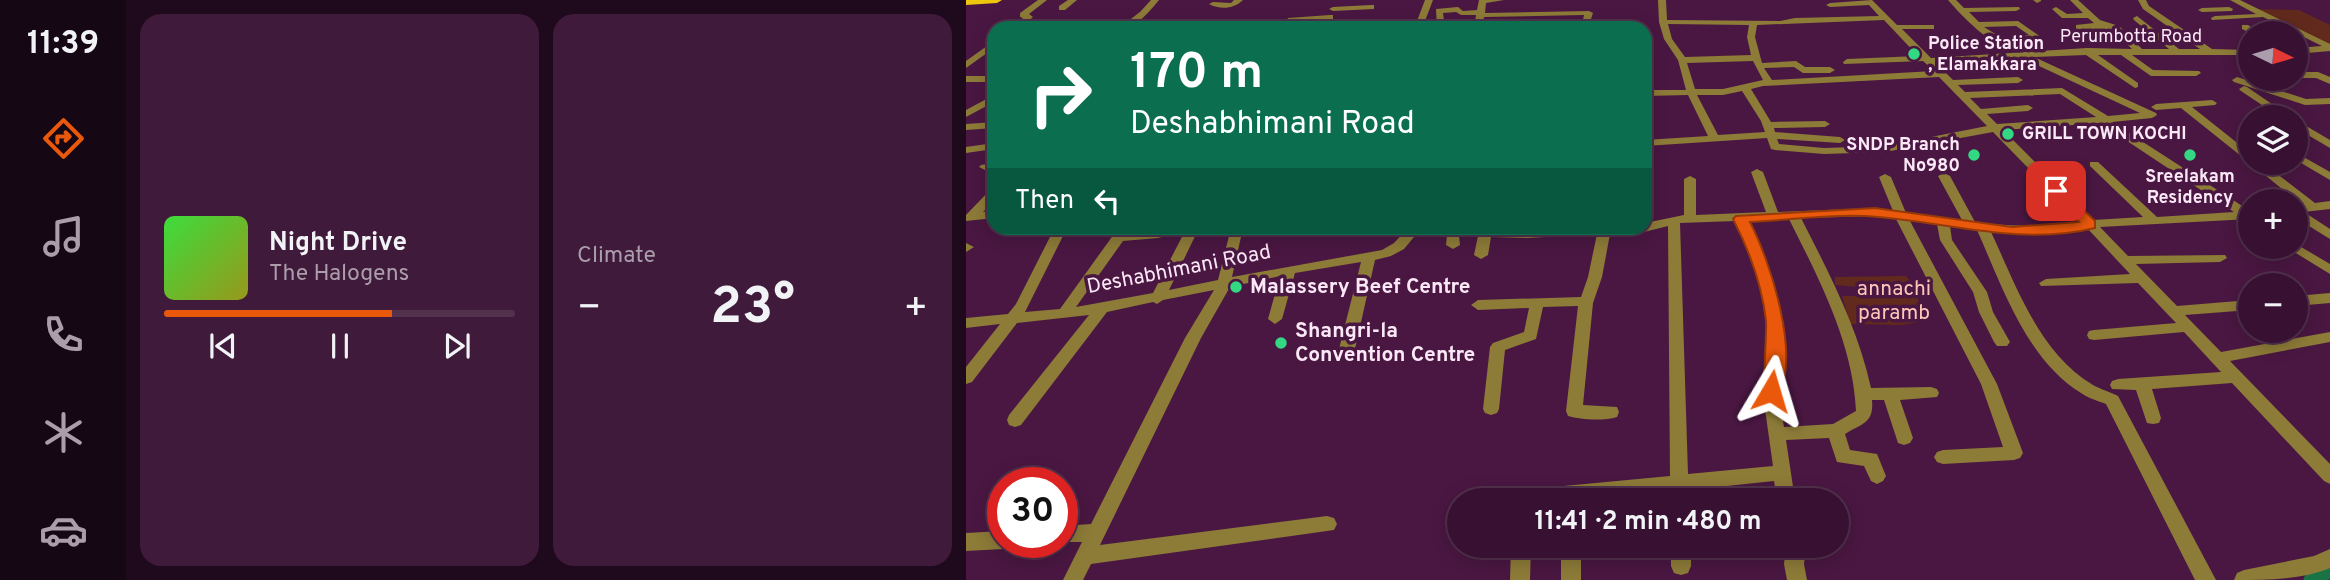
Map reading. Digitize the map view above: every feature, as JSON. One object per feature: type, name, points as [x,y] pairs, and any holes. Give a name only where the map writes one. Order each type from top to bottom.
[{"type":"main road","points":[[967,3],[995,0]]},
{"type":"street","points":[[1024,21],[1029,17],[1023,15],[1043,0]]},
{"type":"street","points":[[1062,8],[1073,0]]},
{"type":"street","points":[[1133,21],[1155,0]]},
{"type":"street","points":[[1213,4],[1233,5],[1239,0]]},
{"type":"street","points":[[1328,21],[1337,0]]},
{"type":"street","points":[[1421,21],[1429,0]]},
{"type":"street","points":[[1480,21],[1483,0],[1500,0]]},
{"type":"street","points":[[1671,0],[1662,0],[1663,22],[1668,39],[1682,60],[1691,92],[1715,139]]},
{"type":"street","points":[[1746,89],[1776,148],[1836,151],[1885,149],[1994,128],[2152,115],[1999,41],[1977,25],[1952,0]]},
{"type":"street","points":[[2142,0],[2146,7],[2211,53]]},
{"type":"street","points":[[2234,0],[2330,48]]},
{"type":"street","points":[[1830,5],[1870,2],[1914,43],[1944,78],[2124,260],[2330,476]]},
{"type":"street","points":[[2078,2],[2097,5]]},
{"type":"street","points":[[2078,2],[2104,25]]},
{"type":"street","points":[[2024,3],[2011,5],[2025,18]]},
{"type":"street","points":[[1574,4],[1574,21]]},
{"type":"street","points":[[1290,21],[1371,7]]},
{"type":"street","points":[[2202,10],[2247,8]]},
{"type":"street","points":[[1440,21],[1439,10],[1458,9],[1461,13],[1587,21]]},
{"type":"street","points":[[1962,10],[2016,9]]},
{"type":"street","points":[[2056,9],[2064,16],[2091,15]]},
{"type":"street","points":[[2215,18],[2265,16]]},
{"type":"street","points":[[2122,51],[2151,73],[2196,73],[2163,39],[2137,18]]},
{"type":"street","points":[[1663,22],[1890,23],[1931,26]]},
{"type":"street","points":[[1753,22],[1751,37],[1757,62],[1770,83]]},
{"type":"street","points":[[1977,25],[2018,23],[2037,37],[1999,41]]},
{"type":"street","points":[[2079,27],[2104,25],[2116,28],[2139,51]]},
{"type":"street","points":[[2126,38],[2139,38]]},
{"type":"street","points":[[2151,39],[2163,39]]},
{"type":"street","points":[[2308,50],[2330,48]]},
{"type":"street","points":[[966,65],[987,49]]},
{"type":"street","points":[[2087,51],[2134,85]]},
{"type":"street","name":"Perumbotta Road","points":[[1847,62],[2087,51],[2238,54]]},
{"type":"street","points":[[1817,59],[1827,74]]},
{"type":"street","points":[[1682,60],[1796,64],[1803,71],[1827,74],[2018,80]]},
{"type":"street","points":[[2308,72],[2330,81]]},
{"type":"street","points":[[979,79],[987,73]]},
{"type":"street","points":[[1652,93],[1723,92],[1827,74]]},
{"type":"street","points":[[2308,75],[2313,75]]},
{"type":"street","points":[[966,79],[987,79]]},
{"type":"street","points":[[2270,105],[2241,84],[2305,102],[2330,101]]},
{"type":"street","points":[[1961,95],[2062,92],[2102,118],[2117,132],[2238,209]]},
{"type":"street","points":[[966,114],[987,102]]},
{"type":"street","points":[[2156,107],[2212,103]]},
{"type":"street","points":[[2183,106],[2238,149]]},
{"type":"street","points":[[1978,112],[2028,108]]},
{"type":"street","points":[[1652,143],[1715,139],[1825,124]]},
{"type":"street","points":[[966,127],[987,126]]},
{"type":"street","points":[[1768,130],[1840,140]]},
{"type":"street","points":[[2308,131],[2330,145]]},
{"type":"street","points":[[966,150],[987,147]]},
{"type":"street","points":[[2308,163],[2330,177]]},
{"type":"street","points":[[2094,164],[2152,220]]},
{"type":"street","points":[[1757,172],[1774,217]]},
{"type":"street","points":[[2040,174],[2067,172]]},
{"type":"street","points":[[2272,175],[2313,207]]},
{"type":"street","points":[[1944,176],[1976,226],[2048,355],[2074,382],[2093,395],[2112,400],[2206,580]]},
{"type":"street","points":[[1885,177],[1900,214],[1989,384],[2014,453],[1943,457]]},
{"type":"street","points":[[1680,488],[1682,220],[1690,179]]},
{"type":"street","points":[[968,217],[987,199]]},
{"type":"street","points":[[2308,208],[2330,205]]},
{"type":"street","name":"Deshabhimani Road","points":[[1652,226],[1682,220],[1875,212],[2012,231],[2039,231],[2152,220],[2238,216]]},
{"type":"street","points":[[968,217],[987,215]]},
{"type":"street","points":[[1776,434],[1836,431],[1865,414],[1866,394],[1834,303],[1794,216]]},
{"type":"street","points":[[1741,219],[1755,247],[1769,288],[1776,361],[1771,391],[1784,488]]},
{"type":"street","points":[[2308,219],[2330,235]]},
{"type":"street","points":[[1942,220],[1946,240],[1973,280],[2002,342]]},
{"type":"street","points":[[966,378],[1013,319],[1045,265],[1057,235]]},
{"type":"street","points":[[1064,313],[1119,237],[1145,235]]},
{"type":"street","points":[[1157,299],[1189,235]]},
{"type":"street","points":[[1073,580],[1193,338],[1224,284],[1235,235]]},
{"type":"street","name":"Deshabhimani Road","points":[[966,323],[1102,309],[1289,270],[1369,257],[1399,246],[1406,235]]},
{"type":"street","points":[[1481,235],[1481,255]]},
{"type":"street","points":[[1603,235],[1587,301],[1574,411],[1611,412]]},
{"type":"street","points":[[2308,256],[2330,270]]},
{"type":"street","points":[[1347,349],[1369,257]]},
{"type":"street","points":[[2124,260],[2220,258]]},
{"type":"street","points":[[1275,319],[1289,270]]},
{"type":"street","points":[[2046,283],[2141,278]]},
{"type":"street","points":[[2308,300],[2330,298]]},
{"type":"street","points":[[1478,305],[1587,301]]},
{"type":"street","points":[[1491,409],[1498,347],[1531,335],[1537,303]]},
{"type":"street","points":[[2173,311],[2238,306]]},
{"type":"street","points":[[1015,420],[1102,309]]},
{"type":"street","points":[[2094,335],[2188,327]]},
{"type":"street","points":[[2217,358],[2330,337]]},
{"type":"street","points":[[2118,386],[2235,377]]},
{"type":"street","points":[[2142,384],[2153,418]]},
{"type":"street","points":[[1866,394],[1931,393]]},
{"type":"street","points":[[1890,394],[1904,438]]},
{"type":"street","points":[[1836,431],[1843,457],[1871,459],[1877,476]]},
{"type":"street","points":[[1697,488],[1782,473]]},
{"type":"street","points":[[1084,556],[1327,524]]},
{"type":"street","points":[[1078,534],[1097,532]]},
{"type":"street","points":[[966,542],[987,541]]},
{"type":"street","points":[[1520,580],[1521,558]]},
{"type":"street","points":[[1571,558],[1571,580]]},
{"type":"street","points":[[1795,558],[1797,580]]},
{"type":"street","points":[[2244,580],[2317,565],[2330,558]]},
{"type":"green space","points":[[2254,9],[2299,10],[2330,25],[2330,46],[2308,35],[2308,21],[2279,21]]},
{"type":"green space","name":"annachi paramb","points":[[1906,276],[1913,285],[1926,321],[1901,325],[1850,324],[1842,296],[1858,296],[1858,287],[1835,285],[1835,277]]},
{"type":"waterway","points":[[2310,580],[2330,572]]},
{"type":"place","name":"Police Station , Elamakkara","points":[[1914,54]]},
{"type":"place","name":"GRILL TOWN KOCHI","points":[[2008,134]]},
{"type":"place","name":"SNDP Branch No980","points":[[1974,155]]},
{"type":"place","name":"Sreelakam Residency","points":[[2190,155]]},
{"type":"place","name":"Malassery Beef Centre","points":[[1236,287]]},
{"type":"place","name":"Shangri-la Convention Centre","points":[[1281,343]]},
{"type":"route","points":[[1771,391],[1776,361],[1769,288],[1755,247],[1741,219],[1875,212],[1912,215],[2012,231],[2058,230],[2090,225],[2056,191]]}]
